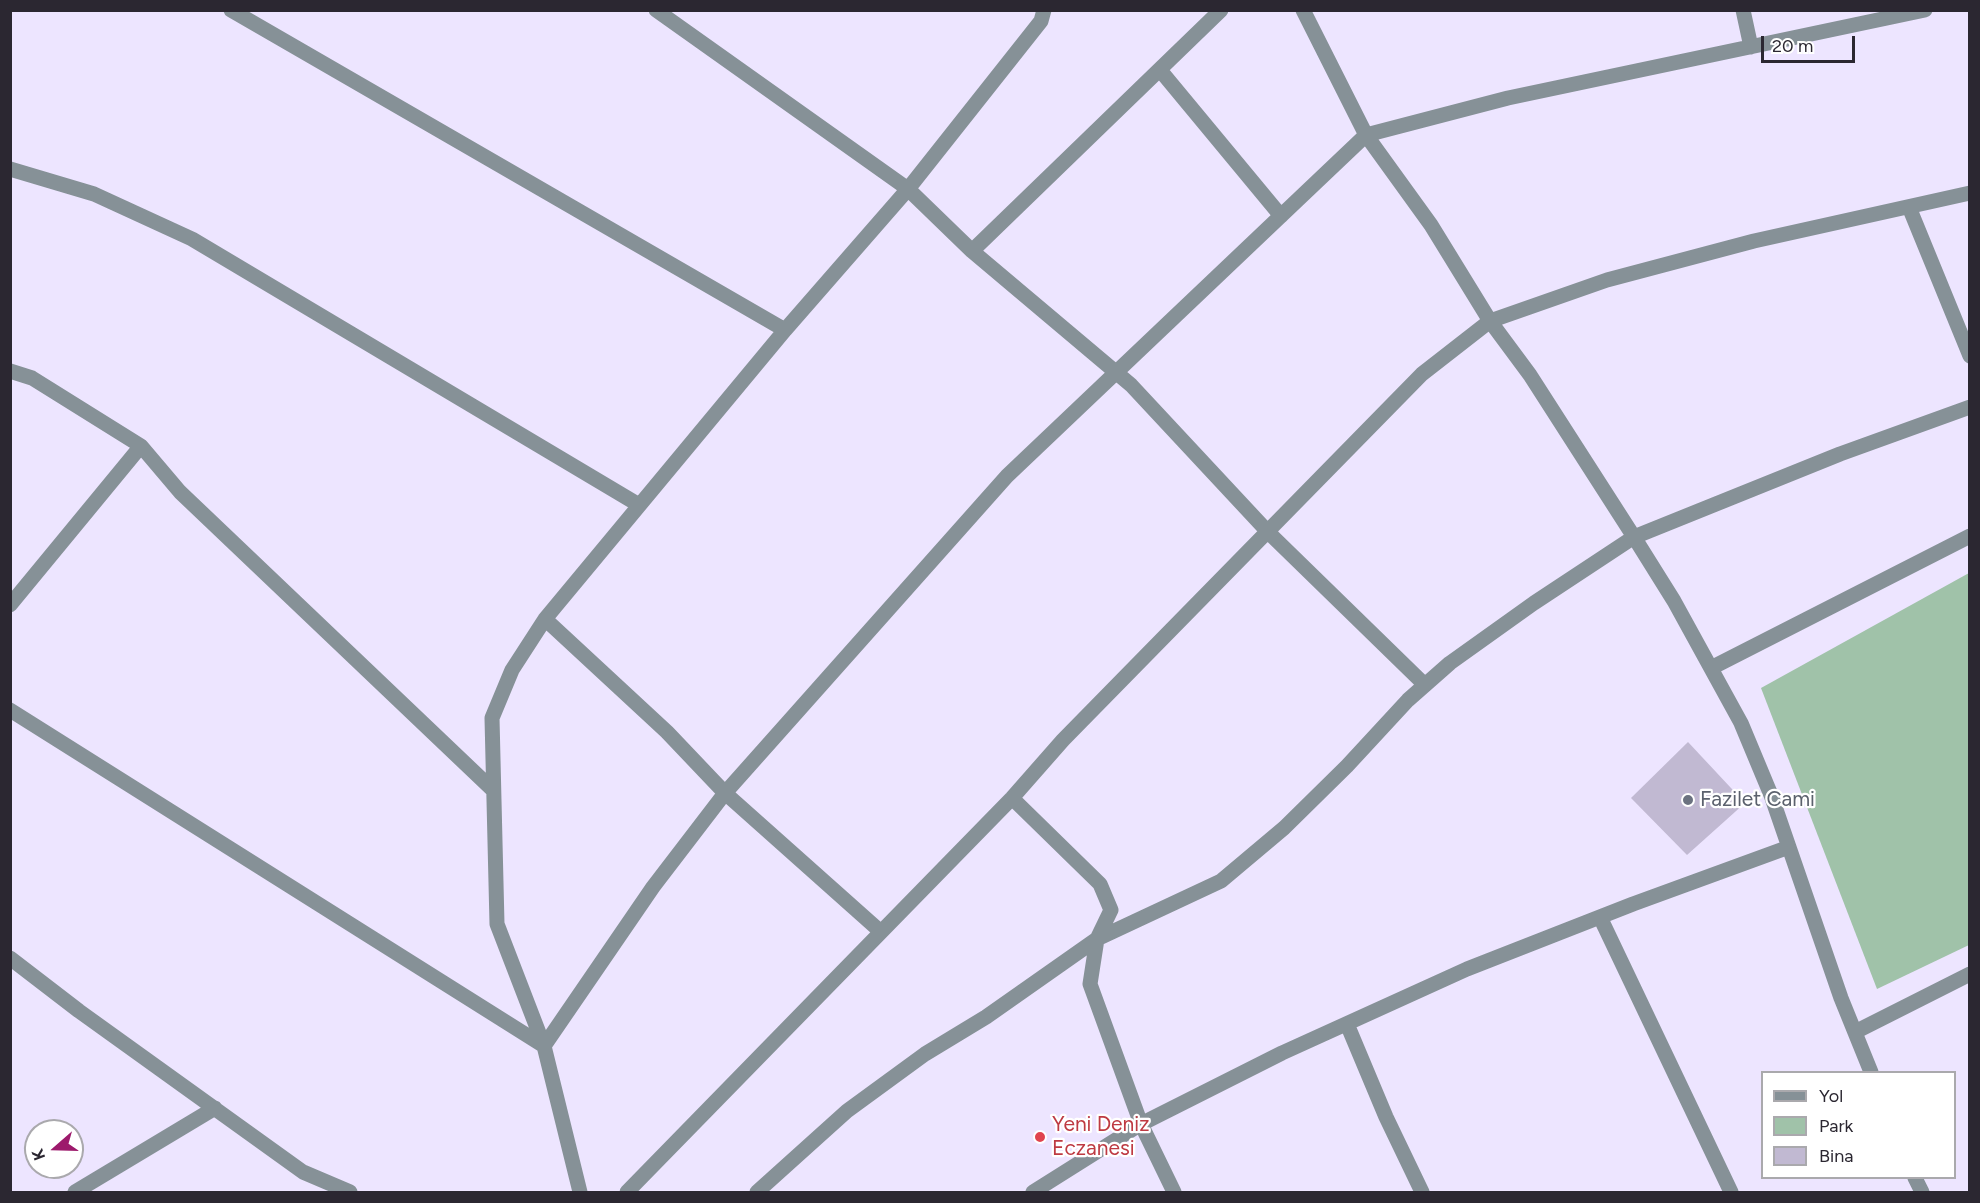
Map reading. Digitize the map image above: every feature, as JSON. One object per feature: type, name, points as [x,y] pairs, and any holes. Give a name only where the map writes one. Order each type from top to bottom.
[{"type":"street","points":[[231,10],[785,330]]},
{"type":"street","points":[[656,10],[908,189],[972,251],[1131,385],[1268,532],[1425,686]]},
{"type":"street","points":[[580,1192],[544,1046],[497,924],[492,718],[512,670],[545,619],[785,330],[908,189],[1041,21],[1044,10]]},
{"type":"street","points":[[972,251],[1221,10]]},
{"type":"street","points":[[1303,10],[1366,135],[1431,225],[1490,321],[1530,375],[1634,537],[1674,601],[1741,723],[1771,795],[1871,1071]]},
{"type":"street","points":[[1743,10],[1750,46]]},
{"type":"street","points":[[544,1046],[653,887],[725,793],[1007,476],[1366,135],[1508,98],[1925,10]]},
{"type":"street","points":[[1160,70],[1281,216]]},
{"type":"street","points":[[10,169],[94,194],[192,239],[639,505]]},
{"type":"street","points":[[627,1192],[1012,798],[1063,740],[1422,374],[1490,321],[1607,280],[1754,241],[1970,193]]},
{"type":"street","points":[[1909,207],[1970,356]]},
{"type":"street","points":[[10,371],[32,378],[141,446],[180,492],[493,790]]},
{"type":"street","points":[[757,1192],[847,1111],[925,1054],[986,1017],[1097,939],[1221,881],[1284,828],[1347,766],[1408,700],[1450,663],[1515,616],[1634,537],[1840,454],[1970,407]]},
{"type":"street","points":[[10,605],[141,446]]},
{"type":"street","points":[[1711,668],[1970,536]]},
{"type":"street","points":[[545,619],[667,732],[725,793],[881,932]]},
{"type":"street","points":[[10,710],[544,1046]]},
{"type":"street","points":[[1012,798],[1100,884],[1111,910],[1097,939],[1090,984],[1141,1124],[1174,1192]]},
{"type":"street","points":[[1033,1192],[1141,1124],[1282,1053],[1467,969],[1789,847]]},
{"type":"street","points":[[1600,917],[1731,1192]]},
{"type":"street","points":[[10,958],[79,1011],[303,1172],[350,1192]]},
{"type":"street","points":[[1855,1032],[1970,974]]},
{"type":"street","points":[[1347,1024],[1386,1117],[1422,1192]]},
{"type":"street","points":[[75,1192],[215,1108]]},
{"type":"green space","points":[[1969,573],[1969,945],[1877,989],[1761,688]]},
{"type":"building","name":"Fazilet Cami","points":[[1688,742],[1745,803],[1687,855],[1631,798]]},
{"type":"place","name":"Fazilet Cami","points":[[1688,800]]},
{"type":"place","name":"Yeni Deniz Eczanesi","points":[[1040,1137]]}]
